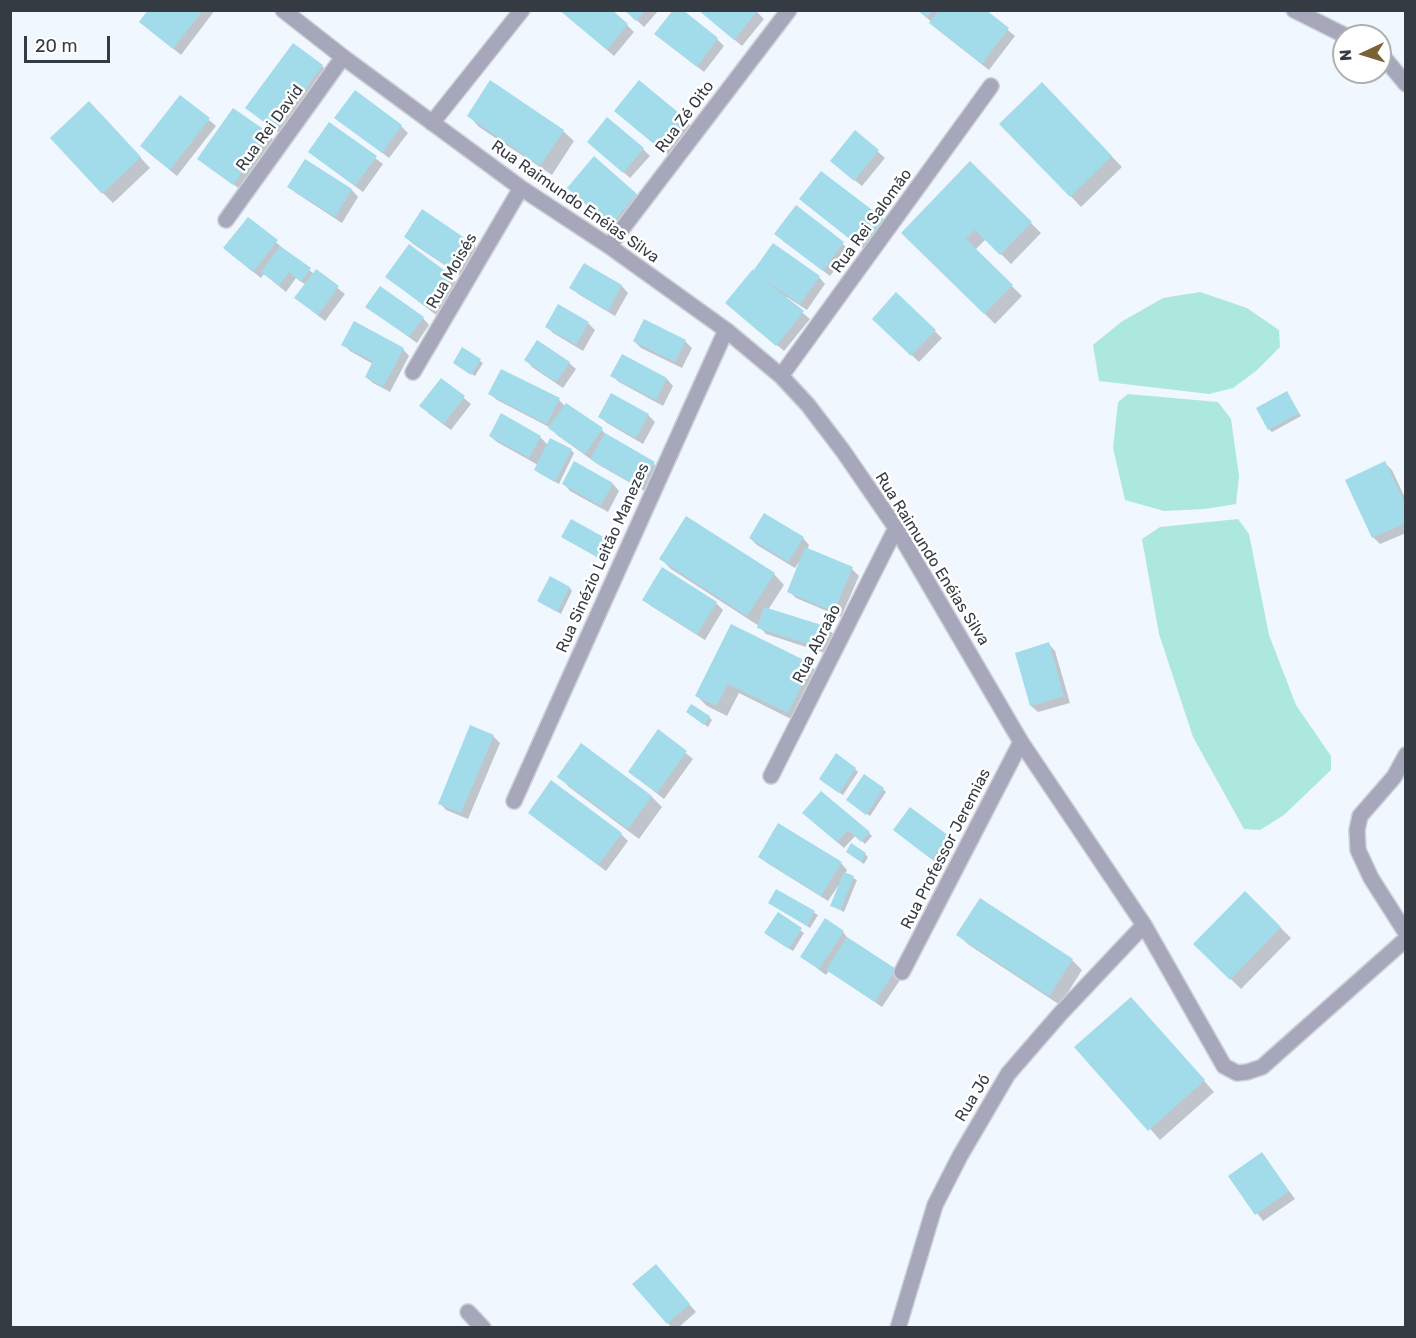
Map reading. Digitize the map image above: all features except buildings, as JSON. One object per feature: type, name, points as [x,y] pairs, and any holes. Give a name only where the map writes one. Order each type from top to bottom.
[{"type":"street","name":"Rua Raimundo Enéias Silva","points":[[283,10],[521,188],[609,246],[726,330],[781,376],[808,405],[896,528],[1021,742],[1144,926],[1224,1066],[1237,1073],[1262,1067],[1406,939]]},
{"type":"street","points":[[432,123],[522,10]]},
{"type":"street","name":"Rua Zé Oito","points":[[609,246],[789,10]]},
{"type":"street","points":[[1294,10],[1332,29]]},
{"type":"street","name":"Rua Rei David","points":[[226,220],[343,57]]},
{"type":"street","points":[[1392,67],[1406,84]]},
{"type":"street","name":"Rua Rei Salomão","points":[[781,376],[991,86]]},
{"type":"street","name":"Rua Moisés","points":[[413,372],[521,188]]},
{"type":"street","name":"Rua Sinézio Leitão Manezes","points":[[514,801],[726,330]]},
{"type":"street","name":"Rua Abraão","points":[[771,776],[896,528]]},
{"type":"street","name":"Rua Professor Jeremias","points":[[902,972],[1021,742]]},
{"type":"street","points":[[1406,755],[1394,777],[1360,816],[1357,830],[1358,850],[1371,878],[1406,933]]},
{"type":"street","name":"Rua Jó","points":[[898,1328],[935,1205],[960,1156],[1008,1074],[1060,1014],[1144,926]]},
{"type":"street","points":[[468,1312],[483,1328]]},
{"type":"shaded area","points":[[1200,292],[1247,308],[1279,330],[1280,347],[1256,371],[1233,388],[1209,394],[1099,381],[1093,345],[1121,322],[1163,298]]},
{"type":"shaded area","points":[[1128,394],[1218,402],[1231,419],[1239,476],[1236,504],[1205,509],[1164,511],[1125,500],[1113,448],[1118,402]]},
{"type":"shaded area","points":[[1238,519],[1249,534],[1269,635],[1296,705],[1331,756],[1331,770],[1284,815],[1260,830],[1244,829],[1193,737],[1159,634],[1142,539],[1160,527]]}]
